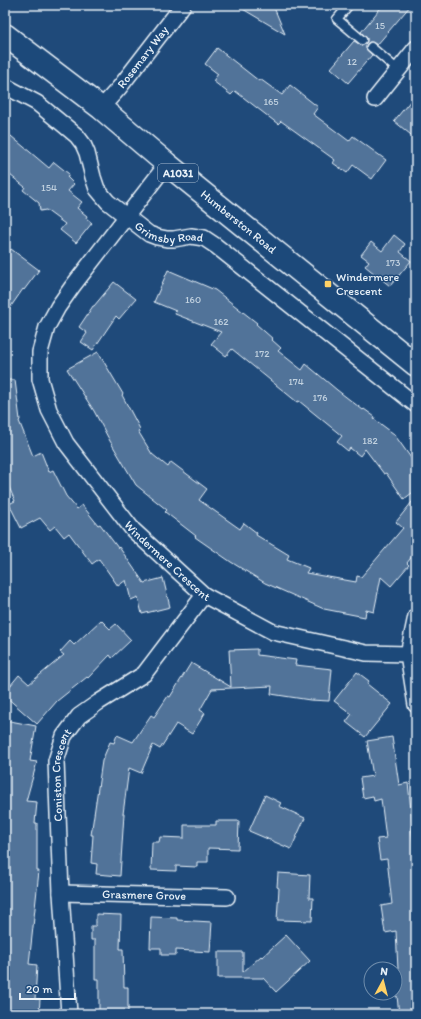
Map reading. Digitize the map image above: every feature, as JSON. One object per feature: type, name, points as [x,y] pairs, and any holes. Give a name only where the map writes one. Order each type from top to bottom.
[{"type":"main road","name":"Humberston Road","points":[[5,35],[101,108],[416,365]]},
{"type":"street","name":"Rosemary Way","points":[[101,108],[120,88],[183,5]]},
{"type":"street","points":[[375,99],[416,48]]},
{"type":"street","name":"Grimsby Road","points":[[5,86],[36,103],[77,136],[87,153],[97,188],[108,202],[149,234],[157,238],[174,239],[191,236],[204,238],[416,405]]},
{"type":"street","name":"Windermere Crescent","points":[[168,164],[58,306],[47,327],[40,352],[40,378],[49,410],[66,443],[133,530],[204,595],[273,632],[366,653],[408,654]]},
{"type":"street","name":"Coniston Crescent","points":[[69,1014],[61,893],[56,761],[64,736],[79,716],[144,674],[204,595]]},
{"type":"street","points":[[416,616],[408,654],[416,705]]},
{"type":"street","name":"Grasmere Grove","points":[[61,893],[227,897]]},
{"type":"lane","points":[[349,5],[337,19],[362,40]]},
{"type":"lane","points":[[371,47],[398,70]]},
{"type":"building","points":[[236,5],[273,5],[285,34]]},
{"type":"building","points":[[383,5],[411,5],[377,45],[372,42],[367,44],[366,49],[372,55],[348,83],[331,68],[354,41],[361,45],[366,43],[367,38],[361,32]]},
{"type":"building","points":[[217,48],[259,81],[260,79],[282,95],[290,85],[318,107],[313,114],[349,141],[353,136],[386,160],[372,179],[353,165],[347,173],[333,163],[335,160],[281,121],[278,124],[235,91],[231,95],[213,81],[218,74],[205,64]]},
{"type":"building","points":[[416,94],[416,139],[394,121]]},
{"type":"building","points":[[5,131],[49,168],[54,162],[69,174],[67,177],[74,184],[68,191],[82,202],[77,208],[87,216],[86,218],[92,223],[76,243],[60,230],[65,224],[46,210],[40,211],[39,203],[23,190],[25,187],[5,171]]},
{"type":"building","points":[[394,235],[405,244],[400,252],[411,261],[390,286],[365,266],[369,261],[361,255],[371,242],[382,251]]},
{"type":"building","points":[[11,249],[39,270],[24,290],[23,289],[5,315],[5,257]]},
{"type":"building","points":[[168,270],[215,290],[257,323],[256,324],[281,348],[278,351],[302,370],[306,364],[363,410],[364,409],[375,417],[374,419],[394,434],[416,465],[416,490],[404,499],[386,473],[384,474],[365,449],[360,456],[350,448],[348,451],[337,442],[342,436],[299,401],[297,402],[232,349],[226,356],[211,344],[221,332],[175,314],[176,311],[154,302]]},
{"type":"building","points":[[114,282],[136,299],[119,319],[116,316],[93,350],[81,342],[87,333],[79,327],[93,306]]},
{"type":"building","points":[[98,352],[123,394],[122,395],[140,429],[138,431],[152,454],[168,467],[171,462],[207,489],[199,500],[240,529],[244,523],[257,533],[256,535],[289,555],[287,559],[309,568],[306,573],[356,582],[357,576],[361,577],[403,528],[396,522],[416,497],[416,551],[407,563],[409,565],[391,586],[381,577],[374,612],[366,610],[365,617],[324,609],[265,583],[195,537],[196,536],[165,512],[167,510],[136,485],[94,411],[67,369]]},
{"type":"building","points":[[5,380],[15,380],[19,421],[33,456],[41,452],[49,472],[53,470],[66,496],[77,509],[82,505],[98,525],[100,524],[118,548],[119,547],[144,583],[163,578],[170,607],[142,614],[138,597],[131,600],[126,580],[118,586],[99,559],[92,564],[69,533],[64,537],[55,526],[50,530],[40,518],[21,528],[9,504],[15,501],[5,478]]},
{"type":"building","points":[[101,620],[110,629],[116,624],[131,640],[112,658],[110,655],[88,678],[87,677],[57,701],[37,724],[5,696],[5,692],[19,675],[29,684],[64,655],[60,652],[70,641],[74,645]]},
{"type":"building","points":[[257,649],[257,655],[296,660],[295,665],[332,669],[329,701],[310,700],[271,694],[272,686],[212,689],[200,710],[205,713],[192,734],[176,724],[160,749],[153,745],[141,773],[129,768],[123,814],[120,876],[96,874],[97,864],[91,863],[93,835],[91,835],[102,761],[110,742],[114,743],[117,735],[133,742],[151,715],[154,717],[168,696],[170,697],[191,663],[231,687],[229,650]]},
{"type":"building","points":[[357,672],[369,681],[367,684],[392,704],[365,737],[346,722],[352,714],[334,701]]},
{"type":"building","points":[[5,720],[36,726],[30,761],[37,762],[26,801],[37,802],[35,823],[37,823],[37,871],[39,871],[29,964],[37,965],[35,999],[40,999],[39,1014],[5,1014],[8,950],[5,950]]},
{"type":"building","points":[[392,737],[399,785],[408,783],[413,827],[411,827],[416,859],[416,897],[413,897],[416,912],[416,1014],[399,1014],[398,1001],[403,1001],[403,961],[398,961],[396,931],[385,933],[381,906],[392,904],[387,859],[380,860],[377,839],[386,838],[381,799],[374,801],[373,796],[363,798],[360,778],[373,776],[367,741]]},
{"type":"building","points":[[265,795],[281,803],[279,806],[305,818],[291,849],[249,831]]},
{"type":"building","points":[[216,821],[239,821],[238,849],[208,848],[208,862],[197,862],[197,867],[176,866],[176,871],[151,870],[152,842],[159,842],[160,837],[184,838],[184,825],[216,825]]},
{"type":"building","points":[[278,873],[310,875],[309,898],[313,898],[312,921],[277,920],[279,888],[277,887]]},
{"type":"building","points":[[96,914],[121,915],[120,949],[123,949],[124,987],[128,987],[128,1012],[99,1011],[99,979],[95,979],[95,940],[91,940],[91,926],[96,926]]},
{"type":"building","points":[[151,917],[212,922],[210,952],[176,950],[176,955],[161,955],[161,948],[150,948]]},
{"type":"building","points":[[286,935],[310,961],[276,992],[263,978],[218,978],[218,952],[243,952],[243,972]]},
{"type":"place","name":"Windermere Crescent","points":[[328,284]]}]
